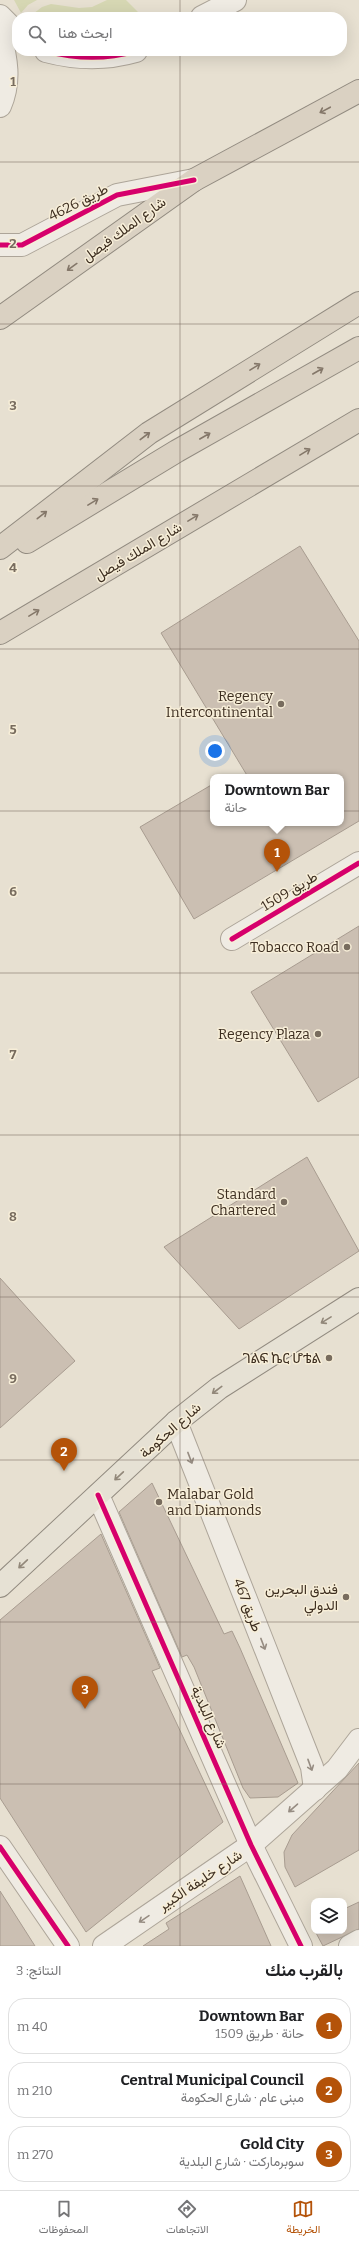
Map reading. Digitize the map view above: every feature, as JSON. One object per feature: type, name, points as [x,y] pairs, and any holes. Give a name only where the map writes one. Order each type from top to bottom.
[{"type":"highway","name":"شارع الملك فيصل","points":[[0,318],[194,180],[359,91]]},
{"type":"highway","points":[[0,548],[149,433],[359,303]]},
{"type":"highway","points":[[0,558],[178,451],[359,348]]},
{"type":"highway","name":"شارع الملك فيصل","points":[[0,633],[359,420]]},
{"type":"main road","name":"شارع الحكومة","points":[[0,1586],[176,1422],[219,1388],[359,1299]]},
{"type":"street","points":[[212,12],[235,0]]},
{"type":"street","points":[[0,16],[12,28]]},
{"type":"street","points":[[0,33],[7,67],[7,82],[0,106]]},
{"type":"street","points":[[72,56],[82,58],[102,58],[112,56]]},
{"type":"street","name":"طريق 4626","points":[[0,245],[22,245],[117,195],[194,180]]},
{"type":"street","name":"طريق 1509","points":[[232,940],[359,863]]},
{"type":"street","name":"طريق 467","points":[[176,1422],[312,1767],[315,1789]]},
{"type":"street","name":"شارع البلدية","points":[[98,1495],[251,1845],[301,1946]]},
{"type":"street","name":"شارع خليفة الكبير","points":[[104,1946],[251,1845],[338,1769],[359,1740]]},
{"type":"street","points":[[0,1847],[68,1946]]},
{"type":"street","points":[[350,1946],[359,1941]]},
{"type":"green space","points":[[14,0],[37,0],[28,5],[20,12]]},
{"type":"green space","points":[[107,0],[126,0],[138,12],[36,12],[42,7],[51,4],[79,8],[92,7]]},
{"type":"building","name":"Regency Intercontinental","points":[[300,546],[359,641],[359,821],[194,919],[140,827],[210,786],[210,826],[344,826],[344,774],[246,774],[161,633]]},
{"type":"building","name":"Regency Plaza","points":[[359,926],[359,1077],[318,1102],[251,992]]},
{"type":"building","name":"Standard Chartered","points":[[307,1157],[359,1251],[239,1329],[164,1247]]},
{"type":"building","points":[[0,1278],[75,1361],[0,1428]]},
{"type":"building","points":[[152,1483],[224,1634],[232,1631],[298,1783],[278,1797],[250,1798],[243,1788],[194,1667],[187,1655],[182,1657],[119,1512]]},
{"type":"building","points":[[101,1534],[160,1668],[152,1671],[223,1822],[86,1932],[0,1798],[0,1620]]},
{"type":"building","points":[[359,1763],[359,1850],[295,1887],[285,1867],[284,1852],[292,1835]]},
{"type":"building","points":[[240,1876],[271,1946],[143,1946],[169,1929],[166,1923]]},
{"type":"building","points":[[0,1891],[35,1946],[0,1946]]},
{"type":"building","points":[[359,1902],[359,1929],[323,1946],[317,1934],[347,1934],[347,1908]]},
{"type":"cycle path","points":[[68,56],[113,56]]},
{"type":"cycle path","points":[[0,245],[22,245],[117,195],[194,180]]},
{"type":"cycle path","points":[[232,939],[359,863]]},
{"type":"cycle path","points":[[98,1495],[251,1845],[301,1946]]},
{"type":"cycle path","points":[[0,1847],[68,1946]]},
{"type":"place","name":"Regency Intercontinental","points":[[281,704]]},
{"type":"place","name":"Downtown Bar","points":[[277,872]]},
{"type":"place","name":"Tobacco Road","points":[[347,947]]},
{"type":"place","name":"Regency Plaza","points":[[318,1034]]},
{"type":"place","name":"Standard Chartered","points":[[284,1202]]},
{"type":"place","name":"ገልፍ ኬር ሆቴል","points":[[329,1358]]},
{"type":"place","name":"Central Municipal Council","points":[[64,1471]]},
{"type":"place","name":"Malabar Gold and Diamonds","points":[[159,1502]]},
{"type":"place","name":"فندق البحرين الدولي","points":[[346,1597]]},
{"type":"place","name":"Gold City","points":[[85,1709]]}]
